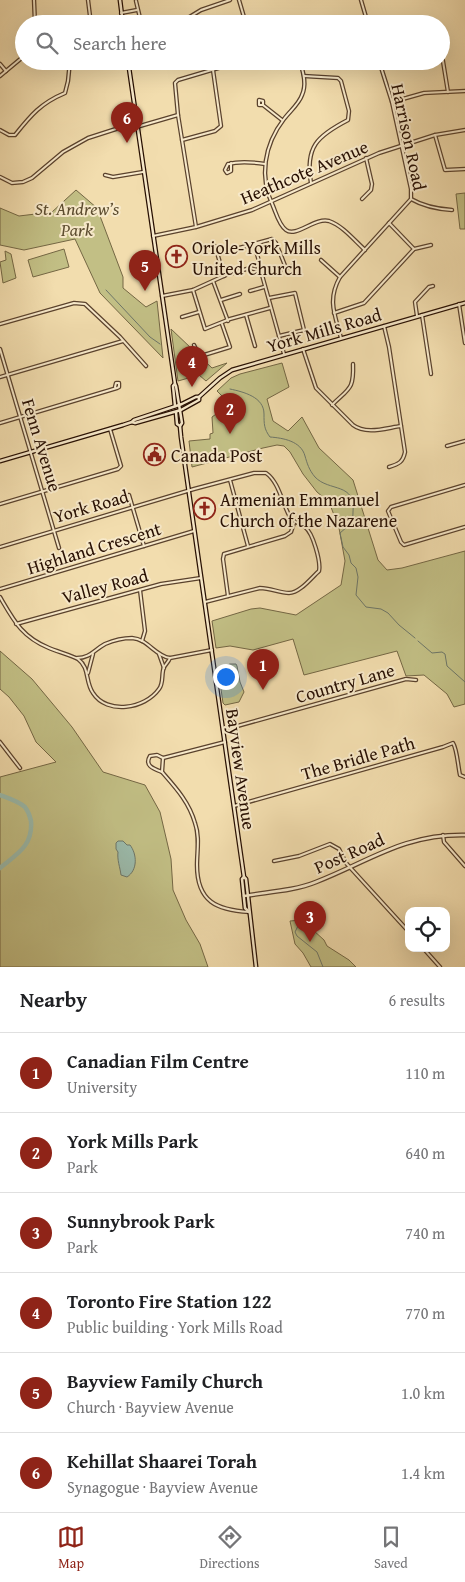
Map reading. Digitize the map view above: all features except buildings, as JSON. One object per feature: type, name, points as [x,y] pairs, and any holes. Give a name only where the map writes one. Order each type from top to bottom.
[{"type":"main road","points":[[120,0],[121,13]]},
{"type":"main road","name":"Bayview Avenue","points":[[129,70],[174,384],[177,424],[180,426]]},
{"type":"main road","name":"York Mills Road","points":[[132,422],[135,423],[180,410],[199,400],[199,397],[232,370],[465,302]]},
{"type":"main road","name":"Bayview Avenue","points":[[174,384],[180,405],[182,423],[180,426],[194,531],[244,877],[246,879],[256,967]]},
{"type":"main road","name":"York Mills Road","points":[[0,461],[132,422],[199,397]]},
{"type":"main road","name":"Post Road","points":[[244,896],[307,885],[393,847],[420,839],[465,835]]},
{"type":"main road","name":"Bayview Avenue","points":[[244,877],[242,879],[245,908],[249,912]]},
{"type":"street","points":[[34,0],[35,15]]},
{"type":"street","points":[[88,0],[90,15]]},
{"type":"street","points":[[136,0],[139,15]]},
{"type":"street","points":[[193,15],[201,10],[230,0]]},
{"type":"street","points":[[239,0],[243,15]]},
{"type":"street","points":[[361,0],[365,15]]},
{"type":"street","points":[[121,13],[138,10]]},
{"type":"street","points":[[0,64],[6,71]]},
{"type":"street","points":[[0,76],[15,64]]},
{"type":"street","points":[[0,130],[9,135],[15,135],[28,117],[41,105],[65,93],[69,70]]},
{"type":"street","points":[[182,140],[215,131],[221,126],[213,70],[178,80],[175,83],[178,115],[182,140],[196,226]]},
{"type":"street","points":[[302,70],[305,85],[302,96],[283,120],[271,141],[264,164],[265,178],[271,202],[286,231],[291,232],[318,222],[328,221],[341,228],[365,250]]},
{"type":"street","name":"Harrison Road","points":[[341,338],[332,302],[333,292],[340,277],[411,199],[411,189],[392,102],[382,70]]},
{"type":"street","points":[[444,70],[448,92]]},
{"type":"street","points":[[304,76],[338,78],[341,81],[349,111],[348,120],[324,133],[311,152],[308,171],[311,183]]},
{"type":"street","points":[[392,102],[424,93],[465,91]]},
{"type":"street","points":[[263,105],[283,120]]},
{"type":"street","points":[[0,177],[12,183],[23,182],[32,178],[63,152],[88,138],[116,129],[136,127],[178,115]]},
{"type":"street","name":"Heathcote Avenue","points":[[153,236],[252,210],[366,158],[435,135],[465,130]]},
{"type":"street","points":[[435,135],[445,170],[465,169]]},
{"type":"street","points":[[362,198],[371,190],[372,184],[366,158]]},
{"type":"street","points":[[231,164],[240,162],[264,164]]},
{"type":"street","points":[[105,175],[113,177],[143,172]]},
{"type":"street","points":[[411,199],[427,206],[442,210],[452,210]]},
{"type":"street","points":[[390,223],[414,249]]},
{"type":"street","points":[[217,254],[268,239],[274,241],[286,268]]},
{"type":"street","points":[[254,243],[260,265],[258,270]]},
{"type":"street","points":[[334,313],[364,303],[414,249],[431,245]]},
{"type":"street","points":[[215,246],[224,276]]},
{"type":"street","points":[[321,260],[340,277]]},
{"type":"street","points":[[262,274],[292,266]]},
{"type":"street","points":[[162,296],[193,290],[224,276],[250,268],[258,270],[262,274],[284,354]]},
{"type":"street","points":[[213,282],[228,321]]},
{"type":"street","points":[[417,316],[415,302],[428,287],[433,286]]},
{"type":"street","points":[[250,291],[265,287]]},
{"type":"street","points":[[193,290],[205,329],[270,308]]},
{"type":"street","points":[[268,298],[295,292],[304,330],[279,336]]},
{"type":"street","points":[[221,300],[240,294]]},
{"type":"street","points":[[0,324],[78,302],[87,306],[146,366]]},
{"type":"street","points":[[459,304],[465,342]]},
{"type":"street","points":[[182,317],[199,312]]},
{"type":"street","points":[[422,315],[431,374]]},
{"type":"street","points":[[246,316],[255,346]]},
{"type":"street","points":[[194,345],[197,351],[203,354],[230,348],[222,324]]},
{"type":"street","points":[[384,326],[390,347],[406,452],[400,464],[389,467]]},
{"type":"street","points":[[0,377],[123,341]]},
{"type":"street","name":"Fenn Avenue","points":[[0,349],[59,548]]},
{"type":"street","points":[[303,349],[316,388],[353,425],[360,429],[373,430],[401,426]]},
{"type":"street","points":[[332,405],[346,394],[351,386],[353,364]]},
{"type":"street","points":[[0,423],[115,387]]},
{"type":"street","points":[[0,504],[120,468],[110,429]]},
{"type":"street","points":[[447,446],[465,441]]},
{"type":"street","name":"York Road","points":[[0,546],[189,490],[254,473],[267,474],[276,484],[288,514],[294,522]]},
{"type":"street","points":[[230,480],[248,546]]},
{"type":"street","points":[[465,485],[394,505],[388,510],[404,545],[465,528]]},
{"type":"street","points":[[129,495],[144,546]]},
{"type":"street","points":[[205,602],[265,588],[292,593],[298,590],[319,571],[319,561],[310,533],[305,527],[294,522],[292,529],[285,536],[226,553],[223,556],[228,596]]},
{"type":"street","name":"Highland Crescent","points":[[0,588],[194,531]]},
{"type":"street","name":"Valley Road","points":[[16,624],[166,583],[201,578]]},
{"type":"street","points":[[140,590],[145,631],[142,641]]},
{"type":"street","points":[[0,597],[16,624],[27,634],[44,646],[77,658],[93,654],[105,644],[134,638],[151,646],[159,654],[170,658],[212,650]]},
{"type":"street","points":[[93,654],[88,675],[89,686],[98,700],[107,706],[126,707],[154,696],[160,688],[164,668],[170,658]]},
{"type":"street","points":[[159,654],[164,668]]},
{"type":"street","points":[[77,658],[88,675]]},
{"type":"street","name":"Country Lane","points":[[223,730],[406,679],[416,680]]},
{"type":"street","points":[[0,742],[20,768]]},
{"type":"street","points":[[224,742],[163,758],[153,755],[150,756],[148,761],[151,768],[162,772],[189,806],[199,839],[197,866],[198,881],[202,892],[210,902],[220,908],[249,912]]},
{"type":"street","name":"The Bridle Path","points":[[234,806],[453,743],[460,775],[464,777]]},
{"type":"street","points":[[162,772],[163,758]]},
{"type":"street","points":[[443,836],[444,842],[465,866]]},
{"type":"street","points":[[274,861],[304,855],[330,844],[339,849],[350,867],[405,928]]},
{"type":"street","points":[[427,952],[440,967]]},
{"type":"green space","name":"St. Andrew’s Park","points":[[76,190],[97,208],[123,277],[123,288],[146,307],[157,301],[163,358],[100,293],[75,239],[24,250],[0,245],[0,208],[19,216],[52,212]]},
{"type":"green space","points":[[465,193],[465,229],[460,229],[456,194]]},
{"type":"green space","points":[[64,249],[69,267],[33,277],[28,260]]},
{"type":"green space","points":[[5,251],[11,254],[16,278],[3,283],[0,262],[6,260]]},
{"type":"green space","points":[[171,329],[212,368],[227,363],[206,381],[199,375],[178,381]]},
{"type":"green space","points":[[282,363],[289,387],[267,399],[273,421],[288,431],[302,417],[319,448],[353,480],[378,560],[387,570],[402,568],[465,551],[465,704],[454,707],[447,694],[424,675],[406,676],[397,651],[304,675],[293,639],[253,650],[230,646],[216,648],[212,621],[260,608],[296,615],[341,585],[345,561],[339,528],[329,502],[317,492],[284,446],[277,445],[263,448],[192,467],[189,441],[210,439],[210,434],[213,433],[212,417],[230,404],[217,391],[231,378],[240,374]]},
{"type":"green space","points":[[0,651],[32,679],[72,727],[103,772],[145,785],[160,812],[171,859],[173,890],[186,920],[200,944],[208,967],[0,967],[0,777],[56,762],[36,742],[24,716],[0,689]]},
{"type":"green space","points":[[236,664],[237,666],[244,692],[239,702],[225,705],[223,703],[218,668]]},
{"type":"green space","points":[[312,919],[313,930],[324,940],[327,946],[349,960],[356,967],[311,967],[295,944],[290,921]]},
{"type":"shaded area","points":[[118,841],[123,841],[130,845],[135,857],[135,866],[127,877],[121,875],[116,849]]},
{"type":"waterway","points":[[106,290],[150,337],[160,344]]},
{"type":"waterway","points":[[230,389],[257,399],[263,408],[265,426],[270,437],[286,439],[296,444],[303,451],[308,466],[315,477],[327,485],[346,492],[350,496],[353,502],[353,514],[348,526]]},
{"type":"waterway","points":[[347,527],[340,533],[343,547],[349,555],[351,563],[356,568],[358,577],[356,595],[366,607],[381,609],[388,613],[415,638]]},
{"type":"waterway","points":[[418,641],[432,653],[442,652],[445,654],[447,666],[465,682]]},
{"type":"waterway","points":[[0,795],[16,801],[25,807],[31,821],[31,830],[27,843],[18,854],[0,868]]},
{"type":"waterway","points":[[300,922],[295,932],[297,936],[317,952],[323,967]]},
{"type":"place","name":"Kehillat Shaarei Torah","points":[[127,143]]},
{"type":"place","name":"Oriole-York Mills United Church","points":[[176,257]]},
{"type":"place","name":"Bayview Family Church","points":[[145,291]]},
{"type":"place","name":"Toronto Fire Station 122","points":[[192,387]]},
{"type":"place","name":"York Mills Park","points":[[230,434]]},
{"type":"place","name":"Canada Post","points":[[155,455]]},
{"type":"place","name":"Armenian Emmanuel Church of the Nazarene","points":[[204,509]]},
{"type":"place","name":"Canadian Film Centre","points":[[263,690]]},
{"type":"place","name":"Sunnybrook Park","points":[[310,942]]}]
